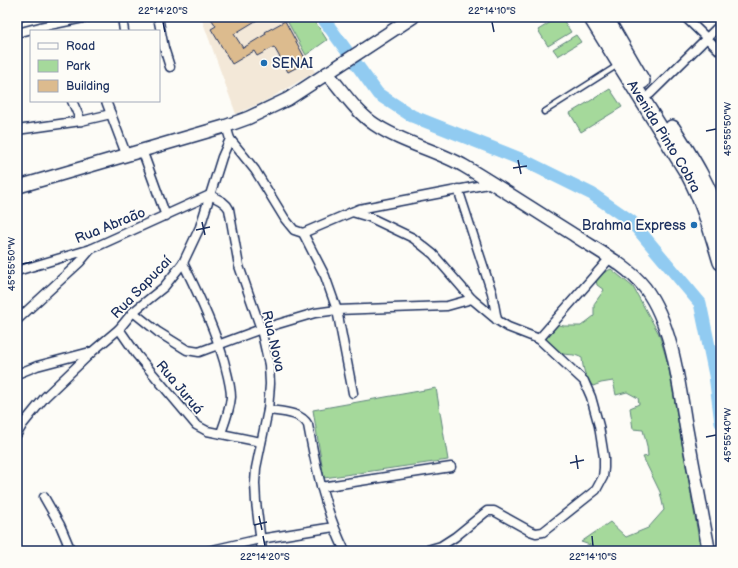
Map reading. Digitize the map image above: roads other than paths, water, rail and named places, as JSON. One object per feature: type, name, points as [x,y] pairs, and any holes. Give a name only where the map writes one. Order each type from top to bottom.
[{"type":"highway","name":"Avenida Pinto Cobra","points":[[591,17],[611,38],[650,94],[695,164],[708,189],[721,225]]},
{"type":"highway","name":"Avenida Pinto Cobra","points":[[605,17],[620,63],[689,175],[699,195],[708,218],[721,262]]},
{"type":"street","points":[[41,29],[88,17]]},
{"type":"street","points":[[122,17],[124,30]]},
{"type":"street","points":[[158,17],[164,48],[170,67]]},
{"type":"street","points":[[17,187],[226,126],[248,118],[288,99],[370,44],[414,17]]},
{"type":"street","points":[[685,17],[721,52]]},
{"type":"street","points":[[650,94],[721,24]]},
{"type":"street","points":[[17,33],[30,31]]},
{"type":"street","points":[[331,71],[358,110],[374,124],[453,160],[493,183],[610,258],[632,274],[645,289],[655,306],[663,325],[675,364],[709,551]]},
{"type":"street","points":[[72,102],[80,121]]},
{"type":"street","points":[[106,102],[126,154]]},
{"type":"street","points":[[17,130],[80,121],[111,114]]},
{"type":"street","points":[[226,126],[230,139],[255,170],[290,226],[294,230],[303,233],[359,209],[493,183]]},
{"type":"street","name":"Rua Sapucaí","points":[[17,434],[23,424],[45,397],[93,351],[119,329],[133,312],[164,287],[183,263],[200,227],[222,157],[230,139]]},
{"type":"street","points":[[142,150],[166,216]]},
{"type":"street","points":[[458,189],[492,293],[497,320]]},
{"type":"street","name":"Rua Abraão","points":[[17,271],[91,249],[210,195]]},
{"type":"street","name":"Rua Nova","points":[[210,195],[224,202],[229,209],[239,266],[261,329],[269,365],[270,384],[268,410],[256,468],[255,484],[262,551]]},
{"type":"street","points":[[352,212],[369,217],[413,238],[433,254],[472,299],[497,320],[508,327],[539,339],[578,374],[588,387],[599,426],[604,457],[603,477],[596,490],[543,532],[540,533],[530,531],[494,510],[487,511],[455,537],[441,546],[424,551]]},
{"type":"street","points":[[303,233],[325,276],[337,310],[353,393]]},
{"type":"street","points":[[17,320],[80,262],[91,249]]},
{"type":"street","points":[[539,339],[610,258]]},
{"type":"street","points":[[183,263],[201,300],[219,345],[228,375],[231,397],[228,413],[221,433]]},
{"type":"street","points":[[133,312],[158,332],[187,350],[199,352],[261,329],[315,313],[337,310],[447,306],[472,299]]},
{"type":"street","name":"Rua Juruá","points":[[119,329],[137,355],[190,420],[201,429],[261,442]]},
{"type":"street","points":[[17,374],[37,366],[93,351]]},
{"type":"street","points":[[268,410],[297,415],[305,420],[308,425],[321,487],[334,528],[345,551]]},
{"type":"street","points":[[321,487],[451,466]]},
{"type":"street","points":[[44,497],[60,525],[71,551]]},
{"type":"street","points":[[208,551],[260,539],[334,528]]},
{"type":"lane","points":[[544,112],[620,63]]},
{"type":"waterway","points":[[322,17],[378,94],[412,116],[523,160],[592,194],[631,221],[700,303],[715,375],[721,423]]},
{"type":"place","name":"SENAI","points":[[264,63]]},
{"type":"place","name":"Brahma Express","points":[[694,225]]}]
